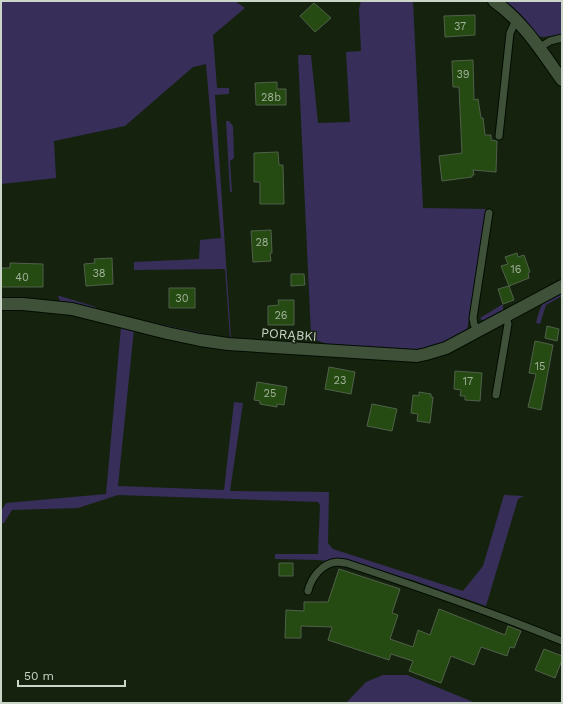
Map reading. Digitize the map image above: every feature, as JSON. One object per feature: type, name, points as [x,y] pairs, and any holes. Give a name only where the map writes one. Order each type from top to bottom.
[{"type":"street","points":[[494,1],[516,20],[539,48],[562,80]]},
{"type":"street","name":"PORĄBKI","points":[[1,304],[23,304],[72,309],[200,340],[228,344],[417,356],[446,348],[562,286]]},
{"type":"lane","points":[[499,136],[510,33],[516,20]]},
{"type":"lane","points":[[539,48],[550,41],[562,38]]},
{"type":"lane","points":[[477,332],[473,318],[489,213]]},
{"type":"lane","points":[[496,395],[508,324],[506,316]]},
{"type":"lane","points":[[308,590],[310,582],[321,569],[336,562],[346,563],[506,618],[562,641]]},
{"type":"shaded area","points":[[1,1],[235,1],[245,8],[213,35],[217,88],[229,88],[229,94],[215,95],[230,339],[225,269],[134,270],[134,262],[199,259],[200,240],[221,238],[206,64],[193,67],[125,126],[54,141],[56,178],[1,184]]},
{"type":"shaded area","points":[[361,1],[413,1],[423,208],[486,209],[467,331],[431,349],[408,351],[332,346],[313,339],[311,335],[298,55],[311,55],[318,123],[350,122],[346,52],[361,51],[359,9]]},
{"type":"shaded area","points":[[499,1],[562,1],[562,34],[544,37],[535,36]]},
{"type":"shaded area","points":[[226,121],[229,121],[233,126],[234,158],[230,161],[232,192],[230,192]]},
{"type":"shaded area","points":[[562,290],[562,296],[546,305],[540,324],[536,323],[544,302]]},
{"type":"shaded area","points":[[58,296],[96,307],[92,311],[61,303]]},
{"type":"shaded area","points":[[503,304],[503,312],[484,322],[480,318]]},
{"type":"shaded area","points":[[116,313],[136,319],[230,339],[228,341],[117,317]]},
{"type":"shaded area","points":[[121,327],[134,329],[118,486],[224,490],[234,402],[243,403],[230,491],[329,492],[328,543],[333,549],[463,591],[483,566],[504,495],[524,496],[518,499],[486,606],[412,580],[343,559],[326,561],[275,559],[275,554],[318,554],[320,505],[318,502],[118,495],[78,508],[12,510],[4,523],[1,523],[1,511],[6,503],[106,494]]},
{"type":"shaded area","points":[[383,675],[407,675],[476,703],[346,703],[366,682]]},
{"type":"building","points":[[314,3],[331,18],[315,32],[300,16]]},
{"type":"building","points":[[475,15],[475,35],[445,37],[444,16]]},
{"type":"building","points":[[473,60],[474,100],[478,99],[481,118],[483,118],[485,135],[491,135],[491,140],[497,141],[496,172],[473,170],[474,175],[472,175],[472,177],[442,181],[439,156],[462,153],[459,87],[453,87],[452,61]]},
{"type":"building","points":[[277,82],[277,89],[286,89],[286,105],[256,105],[255,83]]},
{"type":"building","points":[[278,152],[279,165],[283,165],[284,204],[260,204],[260,182],[254,182],[254,153]]},
{"type":"building","points":[[271,230],[271,261],[253,262],[251,231]]},
{"type":"building","points":[[517,253],[518,257],[524,255],[530,272],[528,273],[529,278],[509,286],[501,266],[508,264],[505,257]]},
{"type":"building","points":[[112,258],[113,284],[86,286],[84,264],[95,263],[94,259]]},
{"type":"building","points":[[10,263],[43,264],[43,287],[1,287],[1,268],[10,268]]},
{"type":"building","points":[[291,274],[304,274],[305,285],[291,286]]},
{"type":"building","points":[[509,286],[514,300],[503,304],[498,289]]},
{"type":"building","points":[[169,288],[195,288],[195,308],[169,308]]},
{"type":"building","points":[[278,300],[294,300],[294,325],[268,325],[268,306],[279,305]]},
{"type":"building","points":[[547,326],[559,329],[557,341],[545,338]]},
{"type":"building","points":[[535,341],[553,345],[541,410],[528,407],[536,374],[529,373]]},
{"type":"building","points":[[329,367],[355,372],[351,394],[325,389]]},
{"type":"building","points":[[455,371],[482,373],[480,401],[465,400],[465,396],[460,396],[461,390],[454,389]]},
{"type":"building","points":[[257,382],[287,387],[284,405],[277,404],[277,407],[260,404],[260,401],[254,400]]},
{"type":"building","points":[[419,392],[431,394],[431,397],[433,397],[430,423],[417,421],[418,414],[411,413],[413,395],[419,396]]},
{"type":"building","points":[[372,404],[397,409],[392,431],[367,426]]},
{"type":"building","points":[[279,563],[293,563],[293,576],[279,576]]},
{"type":"building","points":[[339,569],[400,589],[392,613],[398,615],[390,639],[413,647],[418,630],[430,635],[439,609],[505,635],[508,626],[521,631],[514,648],[510,647],[507,656],[481,647],[474,665],[451,656],[441,683],[409,671],[413,661],[391,654],[389,660],[328,640],[332,627],[301,626],[301,638],[285,638],[286,610],[304,611],[304,602],[328,602]]},
{"type":"building","points":[[544,649],[562,656],[562,660],[555,678],[535,670]]}]
